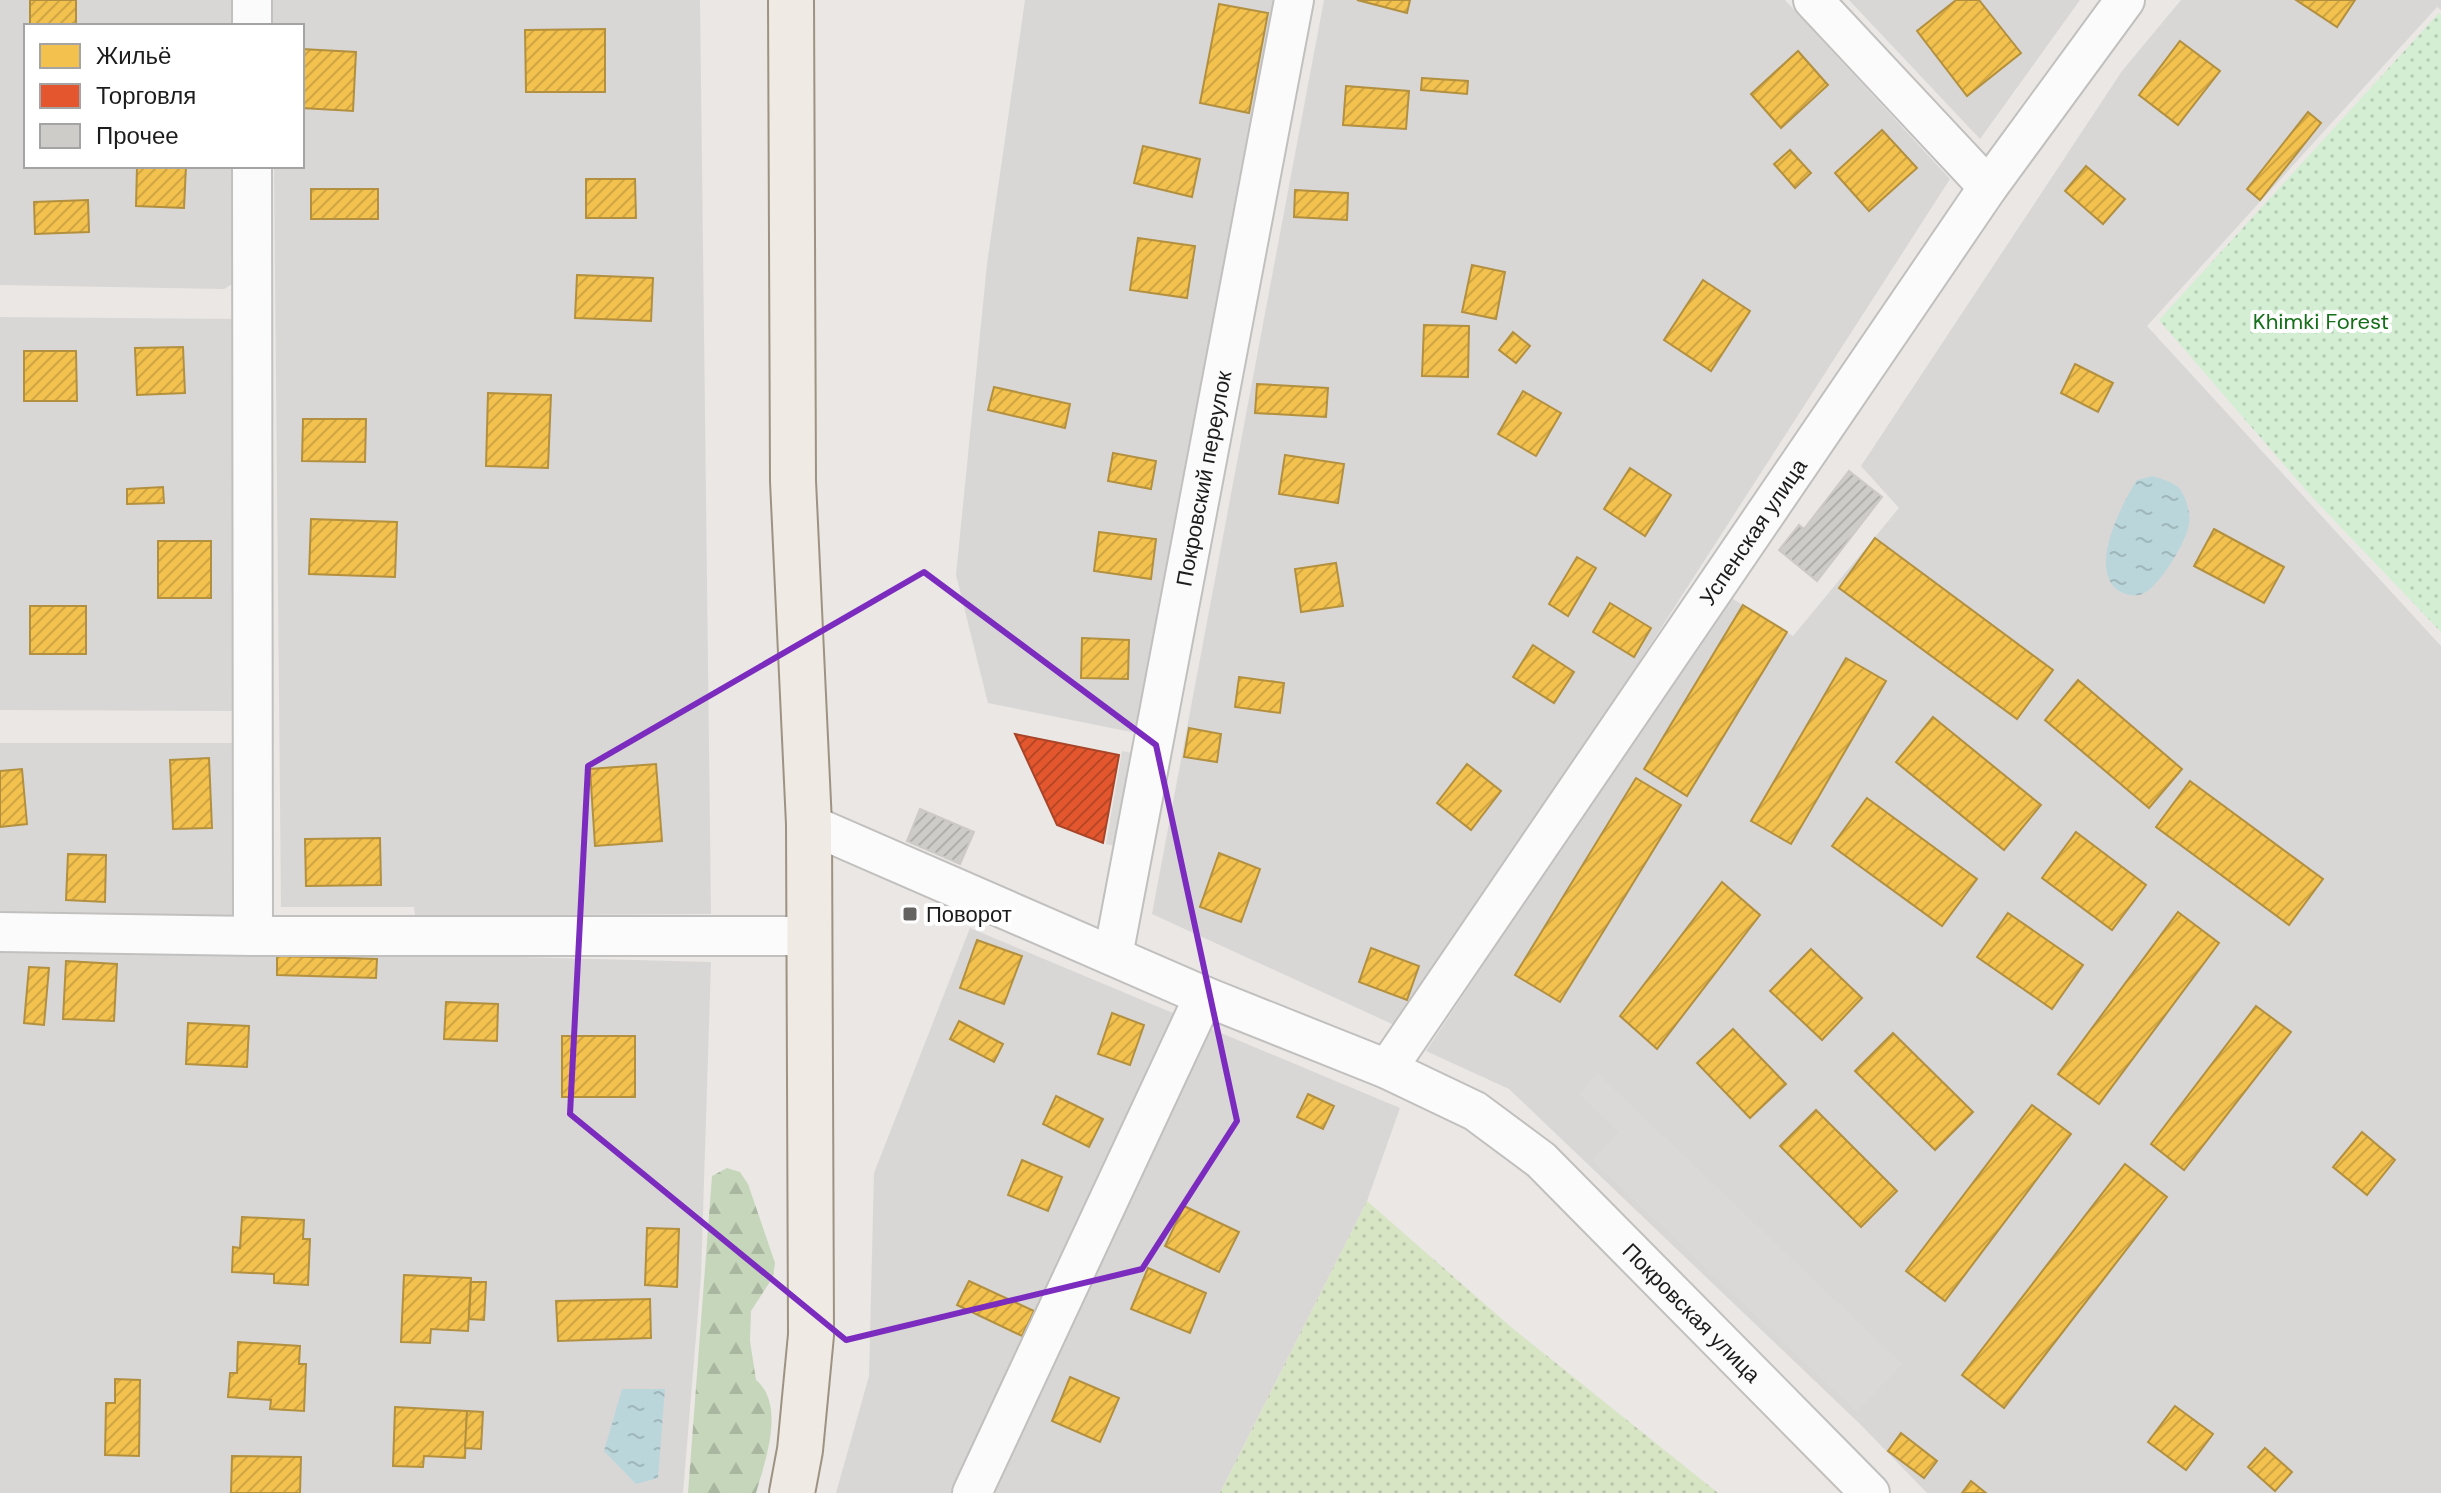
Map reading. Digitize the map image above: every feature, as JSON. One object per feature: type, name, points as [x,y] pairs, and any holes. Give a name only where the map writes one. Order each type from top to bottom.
[{"type":"main road","points":[[791,0],[793,481],[809,824],[811,1335],[800,1450],[792,1493]]},
{"type":"street","points":[[252,0],[252,24]]},
{"type":"street","name":"Покровский переулок","points":[[1113,956],[1294,0]]},
{"type":"street","points":[[1813,0],[1988,187]]},
{"type":"street","name":"Успенская улица","points":[[1387,1069],[1988,187],[2125,0]]},
{"type":"street","points":[[252,168],[253,936]]},
{"type":"street","name":"Покровская улица","points":[[809,824],[1204,996],[1387,1069],[1475,1111],[1541,1160],[1870,1493]]},
{"type":"street","points":[[0,932],[253,936],[810,936]]},
{"type":"street","points":[[972,1493],[1204,996]]},
{"type":"highlighted area","points":[[924,572],[1156,745],[1237,1121],[1142,1269],[846,1340],[570,1114],[588,766]]},
{"type":"shaded area","points":[[0,0],[236,0],[236,24],[24,24],[24,168],[238,168],[239,280],[224,289],[0,285]]},
{"type":"shaded area","points":[[272,0],[700,0],[711,914],[415,916],[414,907],[281,907],[274,168],[304,168],[304,24],[273,24]]},
{"type":"shaded area","points":[[1025,0],[1274,0],[1209,407],[1146,735],[988,703],[956,575],[987,264]]},
{"type":"shaded area","points":[[1324,0],[1785,0],[1950,179],[1403,1029],[1152,914]]},
{"type":"shaded area","points":[[1849,0],[2080,0],[1980,139]]},
{"type":"shaded area","points":[[2181,0],[2441,0],[2441,10],[2437,7],[2147,326],[2441,646],[2441,1493],[1927,1493],[1861,1425],[1509,1089],[1426,1051],[1728,596],[1793,636],[1899,508],[1861,466],[2122,71]]},
{"type":"shaded area","points":[[0,317],[235,319],[233,711],[0,710]]},
{"type":"shaded area","points":[[0,743],[237,743],[242,924],[0,918]]},
{"type":"shaded area","points":[[1122,751],[1137,754],[1120,847],[1106,844]]},
{"type":"shaded area","points":[[970,928],[1400,1108],[1367,1201],[1220,1493],[836,1493],[869,1376],[874,1173]]},
{"type":"shaded area","points":[[0,944],[711,962],[701,1276],[683,1493],[0,1493]]},
{"type":"shaded area","points":[[1598,1074],[1902,1364],[1857,1412],[1592,1160],[1619,1132],[1579,1094]]},
{"type":"green space","name":"Khimki Forest","points":[[2439,13],[2441,632],[2312,497],[2159,320]]},
{"type":"green space","points":[[727,1168],[740,1172],[748,1184],[775,1263],[773,1277],[751,1311],[750,1341],[756,1380],[770,1404],[771,1434],[756,1493],[688,1493],[712,1176]]},
{"type":"green space","points":[[1367,1201],[1511,1327],[1718,1493],[1220,1493]]},
{"type":"water","points":[[2153,476],[2180,489],[2188,506],[2189,524],[2177,552],[2156,583],[2142,594],[2130,595],[2119,591],[2110,581],[2106,568],[2110,536],[2137,480]]},
{"type":"water","points":[[622,1389],[665,1389],[658,1478],[636,1484],[604,1451]]},
{"type":"building: Жильё","points":[[30,0],[76,0],[76,24],[30,24]]},
{"type":"building: Жильё","points":[[1357,0],[1410,0],[1407,13]]},
{"type":"building: Жильё","points":[[1956,0],[1979,0],[2021,53],[1967,96],[1917,31]]},
{"type":"building: Жильё","points":[[2296,0],[2355,0],[2337,27]]},
{"type":"building: Жильё","points":[[1219,4],[1268,13],[1249,113],[1200,103]]},
{"type":"building: Жильё","points":[[605,29],[605,92],[526,92],[525,30]]},
{"type":"building: Жильё","points":[[2180,41],[2220,71],[2178,125],[2139,95]]},
{"type":"building: Жильё","points":[[304,49],[356,52],[353,111],[304,108]]},
{"type":"building: Жильё","points":[[1798,51],[1828,85],[1781,128],[1751,94]]},
{"type":"building: Жильё","points":[[1422,78],[1468,81],[1467,94],[1421,90]]},
{"type":"building: Жильё","points":[[1346,86],[1409,91],[1406,129],[1343,125]]},
{"type":"building: Жильё","points":[[2308,112],[2321,123],[2260,200],[2247,189]]},
{"type":"building: Жильё","points":[[1882,130],[1917,168],[1869,211],[1835,173]]},
{"type":"building: Жильё","points":[[1143,146],[1200,159],[1192,197],[1134,183]]},
{"type":"building: Жильё","points":[[1790,150],[1811,173],[1795,188],[1774,164]]},
{"type":"building: Жильё","points":[[2086,166],[2125,199],[2103,224],[2065,191]]},
{"type":"building: Жильё","points":[[137,168],[186,168],[184,208],[136,206]]},
{"type":"building: Жильё","points":[[586,179],[635,179],[636,218],[586,218]]},
{"type":"building: Жильё","points":[[311,189],[378,189],[378,219],[311,219]]},
{"type":"building: Жильё","points":[[1295,190],[1348,193],[1347,220],[1294,217]]},
{"type":"building: Жильё","points":[[88,200],[89,232],[35,234],[34,202]]},
{"type":"building: Жильё","points":[[1138,238],[1195,246],[1187,298],[1130,290]]},
{"type":"building: Жильё","points":[[1472,265],[1505,272],[1496,319],[1462,312]]},
{"type":"building: Жильё","points":[[577,275],[653,278],[651,321],[575,318]]},
{"type":"building: Жильё","points":[[1703,280],[1750,311],[1711,371],[1664,340]]},
{"type":"building: Жильё","points":[[1424,325],[1469,326],[1468,377],[1422,376]]},
{"type":"building: Жильё","points":[[1513,332],[1530,346],[1516,363],[1499,350]]},
{"type":"building: Жильё","points":[[183,347],[185,393],[137,395],[135,348]]},
{"type":"building: Жильё","points":[[24,351],[76,351],[77,401],[24,401]]},
{"type":"building: Жильё","points":[[2075,364],[2113,383],[2098,412],[2061,393]]},
{"type":"building: Жильё","points":[[1257,384],[1328,388],[1326,417],[1255,413]]},
{"type":"building: Жильё","points":[[994,387],[1070,404],[1065,428],[988,410]]},
{"type":"building: Жильё","points":[[1523,391],[1561,413],[1536,456],[1498,434]]},
{"type":"building: Жильё","points":[[488,393],[551,395],[548,468],[486,466]]},
{"type":"building: Жильё","points":[[303,419],[366,419],[365,462],[302,461]]},
{"type":"building: Жильё","points":[[1113,453],[1156,461],[1151,489],[1108,481]]},
{"type":"building: Жильё","points":[[1285,455],[1344,464],[1338,503],[1279,494]]},
{"type":"building: Жильё","points":[[1630,468],[1671,495],[1645,536],[1604,509]]},
{"type":"building: Жильё","points":[[163,487],[164,503],[127,504],[127,489]]},
{"type":"building: Жильё","points":[[311,519],[397,522],[395,577],[309,574]]},
{"type":"building: Жильё","points":[[2214,529],[2284,567],[2264,603],[2194,566]]},
{"type":"building: Жильё","points":[[1099,532],[1156,539],[1151,579],[1094,571]]},
{"type":"building: Жильё","points":[[1875,538],[2053,670],[2017,719],[1839,588]]},
{"type":"building: Жильё","points":[[158,541],[211,541],[211,598],[158,598]]},
{"type":"building: Жильё","points":[[1577,557],[1596,568],[1568,616],[1549,604]]},
{"type":"building: Жильё","points":[[1336,563],[1343,606],[1301,612],[1295,569]]},
{"type":"building: Жильё","points":[[1610,603],[1651,628],[1634,657],[1593,632]]},
{"type":"building: Жильё","points":[[1743,605],[1787,632],[1687,796],[1644,769]]},
{"type":"building: Жильё","points":[[30,606],[86,606],[86,654],[30,654]]},
{"type":"building: Жильё","points":[[1082,638],[1129,640],[1128,679],[1081,678]]},
{"type":"building: Жильё","points":[[1533,645],[1574,672],[1554,703],[1513,677]]},
{"type":"building: Жильё","points":[[1846,658],[1886,681],[1791,844],[1751,821]]},
{"type":"building: Жильё","points":[[1239,677],[1284,683],[1280,713],[1235,707]]},
{"type":"building: Жильё","points":[[2078,680],[2182,769],[2149,808],[2045,720]]},
{"type":"building: Жильё","points":[[1933,717],[2041,805],[2004,850],[1896,762]]},
{"type":"building: Жильё","points":[[1189,728],[1221,734],[1217,762],[1184,757]]},
{"type":"building: Жильё","points":[[209,758],[212,828],[173,829],[170,760]]},
{"type":"building: Жильё","points":[[656,764],[662,841],[595,846],[590,769]]},
{"type":"building: Жильё","points":[[1467,764],[1501,791],[1471,830],[1437,803]]},
{"type":"building: Жильё","points":[[22,769],[27,824],[0,827],[0,771]]},
{"type":"building: Жильё","points":[[1636,778],[1681,805],[1560,1002],[1515,975]]},
{"type":"building: Жильё","points":[[2190,781],[2323,879],[2289,925],[2156,827]]},
{"type":"building: Жильё","points":[[1867,798],[1977,879],[1942,926],[1832,846]]},
{"type":"building: Жильё","points":[[2076,832],[2146,885],[2112,930],[2042,878]]},
{"type":"building: Жильё","points":[[380,838],[381,885],[306,886],[305,839]]},
{"type":"building: Жильё","points":[[1219,853],[1260,869],[1241,922],[1200,907]]},
{"type":"building: Жильё","points":[[68,854],[106,855],[105,902],[66,900]]},
{"type":"building: Жильё","points":[[1722,882],[1760,915],[1657,1049],[1620,1016]]},
{"type":"building: Жильё","points":[[2178,912],[2219,943],[2099,1104],[2058,1074]]},
{"type":"building: Жильё","points":[[2008,913],[2083,965],[2052,1009],[1977,957]]},
{"type":"building: Жильё","points":[[977,940],[1022,956],[1004,1004],[960,988]]},
{"type":"building: Жильё","points":[[1371,948],[1419,966],[1407,1000],[1359,982]]},
{"type":"building: Жильё","points":[[1811,949],[1862,998],[1822,1040],[1770,991]]},
{"type":"building: Жильё","points":[[277,956],[377,959],[376,978],[277,975]]},
{"type":"building: Жильё","points":[[66,961],[117,964],[114,1021],[63,1019]]},
{"type":"building: Жильё","points":[[29,967],[49,968],[44,1025],[24,1023]]},
{"type":"building: Жильё","points":[[446,1002],[498,1004],[497,1041],[444,1039]]},
{"type":"building: Жильё","points":[[2256,1006],[2291,1032],[2184,1170],[2151,1144]]},
{"type":"building: Жильё","points":[[1112,1013],[1144,1025],[1130,1065],[1098,1054]]},
{"type":"building: Жильё","points":[[959,1021],[1003,1044],[994,1062],[950,1039]]},
{"type":"building: Жильё","points":[[188,1023],[249,1026],[247,1067],[186,1064]]},
{"type":"building: Жильё","points":[[1733,1029],[1786,1084],[1750,1118],[1697,1063]]},
{"type":"building: Жильё","points":[[1893,1033],[1973,1112],[1935,1150],[1855,1071]]},
{"type":"building: Жильё","points":[[562,1036],[635,1036],[635,1097],[562,1097]]},
{"type":"building: Жильё","points":[[1308,1094],[1334,1106],[1323,1129],[1297,1117]]},
{"type":"building: Жильё","points":[[1056,1096],[1103,1119],[1089,1147],[1043,1124]]},
{"type":"building: Жильё","points":[[2032,1105],[2071,1134],[1945,1301],[1906,1271]]},
{"type":"building: Жильё","points":[[1816,1110],[1897,1191],[1861,1227],[1780,1146]]},
{"type":"building: Жильё","points":[[2362,1132],[2395,1160],[2367,1195],[2333,1167]]},
{"type":"building: Жильё","points":[[1022,1160],[1062,1177],[1048,1211],[1008,1195]]},
{"type":"building: Жильё","points":[[2125,1164],[2167,1197],[2004,1408],[1962,1375]]},
{"type":"building: Жильё","points":[[1184,1206],[1239,1232],[1219,1272],[1165,1246]]},
{"type":"building: Жильё","points":[[242,1217],[304,1220],[303,1239],[310,1239],[308,1285],[274,1283],[274,1274],[232,1272],[233,1247],[240,1248]]},
{"type":"building: Жильё","points":[[647,1228],[679,1229],[677,1287],[645,1285]]},
{"type":"building: Жильё","points":[[1148,1268],[1206,1293],[1190,1333],[1131,1309]]},
{"type":"building: Жильё","points":[[404,1275],[471,1278],[468,1331],[431,1329],[430,1343],[401,1342]]},
{"type":"building: Жильё","points":[[969,1281],[1034,1311],[1022,1336],[957,1305]]},
{"type":"building: Жильё","points":[[471,1282],[486,1282],[484,1320],[469,1319]]},
{"type":"building: Жильё","points":[[650,1299],[651,1338],[558,1341],[556,1301]]},
{"type":"building: Жильё","points":[[238,1342],[300,1346],[299,1364],[306,1364],[304,1411],[270,1409],[271,1400],[228,1397],[230,1373],[237,1373]]},
{"type":"building: Жильё","points":[[1070,1377],[1119,1398],[1100,1442],[1052,1421]]},
{"type":"building: Жильё","points":[[115,1379],[140,1380],[139,1456],[105,1455],[106,1403],[115,1403]]},
{"type":"building: Жильё","points":[[2175,1406],[2213,1434],[2186,1470],[2148,1442]]},
{"type":"building: Жильё","points":[[395,1407],[467,1411],[465,1458],[424,1456],[423,1467],[393,1466]]},
{"type":"building: Жильё","points":[[467,1411],[483,1412],[481,1449],[465,1448]]},
{"type":"building: Жильё","points":[[1901,1433],[1937,1461],[1924,1478],[1888,1451]]},
{"type":"building: Жильё","points":[[2265,1448],[2292,1472],[2275,1491],[2248,1467]]},
{"type":"building: Жильё","points":[[232,1456],[301,1457],[300,1493],[231,1493]]},
{"type":"building: Жильё","points":[[1971,1481],[1986,1493],[1962,1493]]},
{"type":"building: Торговля","points":[[1015,734],[1119,755],[1103,843],[1057,825]]},
{"type":"building: Прочее","points":[[1849,471],[1882,497],[1817,581],[1779,550],[1799,525],[1804,529]]},
{"type":"building: Прочее","points":[[920,809],[974,832],[960,864],[907,841]]},
{"type":"place","name":"Поворот","points":[[910,914]]}]
